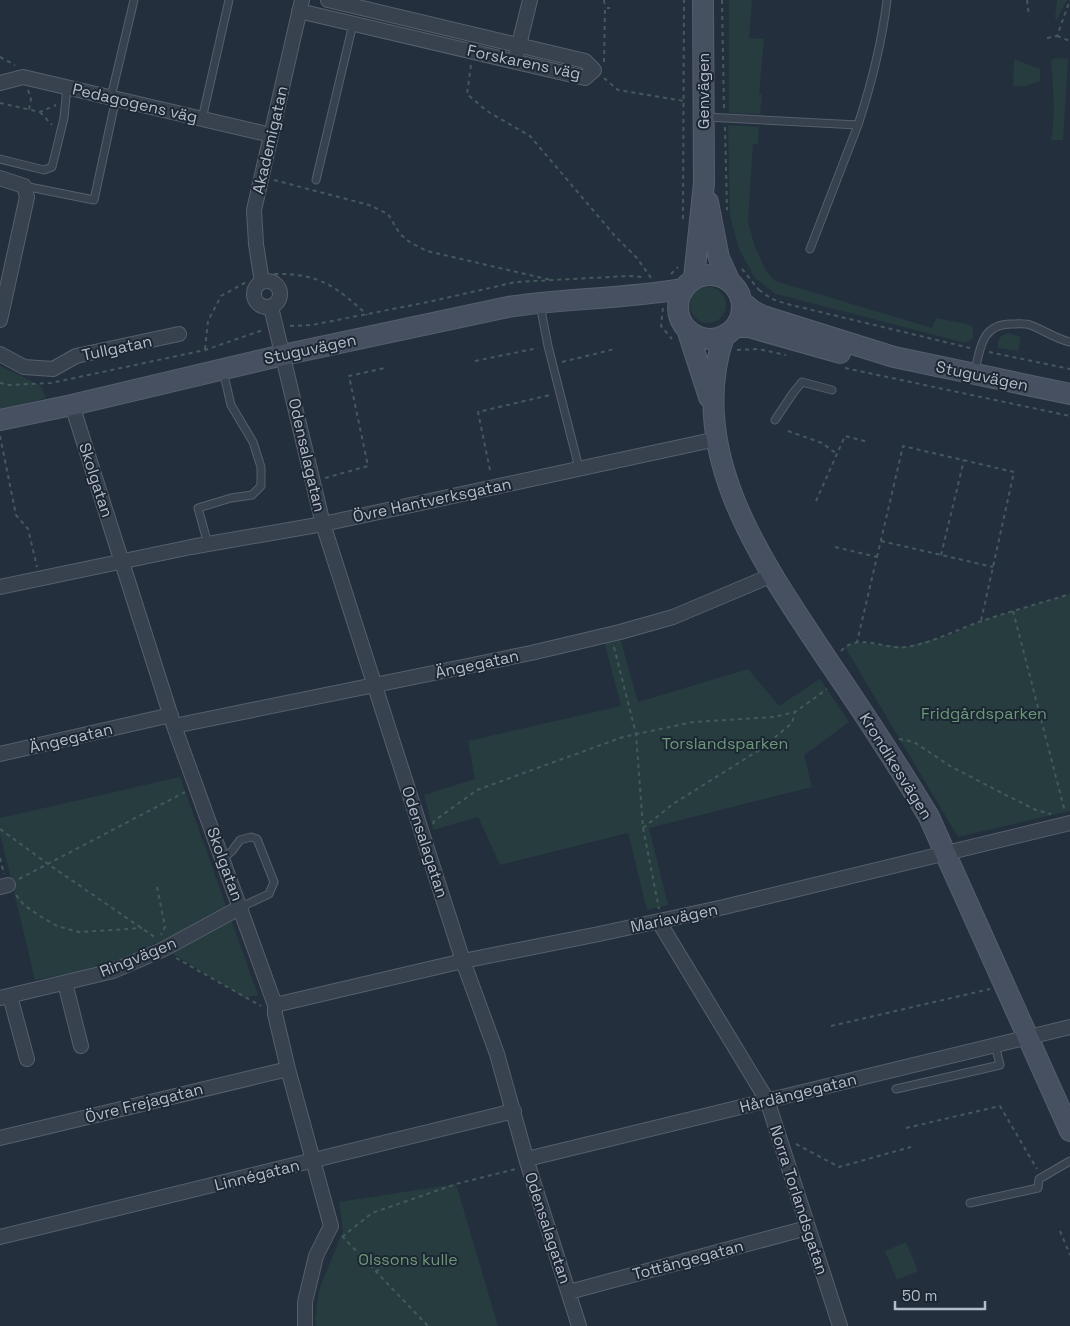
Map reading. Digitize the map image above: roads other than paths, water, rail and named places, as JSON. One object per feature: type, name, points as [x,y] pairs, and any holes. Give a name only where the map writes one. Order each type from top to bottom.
[{"type":"street","name":"Forskarens väg","points":[[301,6],[354,24],[584,78],[599,70],[585,61],[328,0]]},
{"type":"street","points":[[516,62],[530,0]]},
{"type":"street","name":"Genvägen","points":[[702,0],[704,183],[719,258],[733,272]]},
{"type":"street","name":"Akademigatan","points":[[262,282],[256,244],[254,210],[301,6]]},
{"type":"street","points":[[370,28],[374,11]]},
{"type":"street","name":"Pedagogens väg","points":[[0,83],[24,77],[67,93],[114,98],[271,135]]},
{"type":"street","points":[[0,178],[24,186],[27,197],[0,320]]},
{"type":"street","name":"Genvägen","points":[[681,282],[704,183]]},
{"type":"street","points":[[733,272],[738,290],[741,321],[712,340],[699,338],[683,323],[677,302],[681,282],[706,274],[718,275],[733,272]]},
{"type":"street","points":[[271,281],[280,290],[278,302],[271,307],[262,307],[256,301],[254,292],[262,282],[271,281]]},
{"type":"street","name":"Stuguvägen","points":[[0,420],[72,405],[283,354],[442,320],[539,302],[624,297],[681,282]]},
{"type":"street","name":"Stuguvägen","points":[[624,297],[683,323]]},
{"type":"street","name":"Odensalagatan","points":[[271,307],[323,524],[463,961],[491,1035],[579,1326]]},
{"type":"street","name":"Stuguvägen","points":[[741,321],[828,351],[851,355],[894,357],[1070,394]]},
{"type":"street","name":"Krondikesvägen","points":[[741,321],[716,364],[713,409],[717,439],[731,492],[747,531],[772,574],[900,768],[929,817],[1070,1131]]},
{"type":"street","name":"Krondikesvägen","points":[[683,323],[713,409]]},
{"type":"street","name":"Tullgatan","points":[[0,354],[24,367],[53,369],[76,356],[179,334]]},
{"type":"street","name":"Skolgatan","points":[[72,405],[173,720],[241,907],[275,1009],[288,1068],[332,1226],[316,1256],[305,1302],[305,1326]]},
{"type":"street","name":"Övre Hantverksgatan","points":[[0,587],[208,544],[323,524],[717,439]]},
{"type":"street","name":"Ängegatan","points":[[0,754],[531,653],[673,617],[772,574]]},
{"type":"street","name":"Mariavägen","points":[[275,1009],[463,961],[660,922],[1070,823]]},
{"type":"street","name":"Ringvägen","points":[[5,997],[113,971],[160,945],[241,907]]},
{"type":"street","name":"Norra Torlandsgatan","points":[[660,922],[767,1100],[840,1326]]},
{"type":"street","points":[[65,983],[80,1046]]},
{"type":"street","points":[[5,997],[27,1060]]},
{"type":"street","name":"Hårdängegatan","points":[[528,1162],[767,1100],[1070,1027]]},
{"type":"street","name":"Övre Frejagatan","points":[[0,1138],[288,1068]]},
{"type":"street","name":"Linnégatan","points":[[0,1237],[514,1111]]},
{"type":"street","name":"Tottängegatan","points":[[569,1292],[807,1228]]},
{"type":"lane","points":[[24,186],[94,200],[134,0]]},
{"type":"lane","points":[[202,118],[229,0]]},
{"type":"lane","points":[[810,249],[865,104],[887,0]]},
{"type":"lane","points":[[316,180],[354,24]]},
{"type":"lane","points":[[0,159],[44,170],[52,167],[67,93]]},
{"type":"lane","points":[[703,117],[858,125]]},
{"type":"lane","points":[[539,302],[552,364],[579,468]]},
{"type":"lane","points":[[974,374],[980,350],[988,331],[1000,324],[1029,324],[1070,342]]},
{"type":"lane","points":[[208,544],[198,508],[231,498],[252,495],[261,486],[261,467],[253,442],[231,405],[222,368]]},
{"type":"lane","points":[[775,420],[802,382],[832,390]]},
{"type":"lane","points":[[223,859],[240,840],[250,837],[257,839],[274,882],[269,894],[241,907]]},
{"type":"lane","points":[[896,1089],[1000,1065],[995,1045]]},
{"type":"lane","points":[[970,1202],[1038,1188],[1039,1179],[1070,1162]]},
{"type":"park label","name":"Fridgårdsparken","points":[[984,713]]},
{"type":"park label","name":"Torslandsparken","points":[[725,743]]},
{"type":"park label","name":"Olssons kulle","points":[[408,1259]]}]
